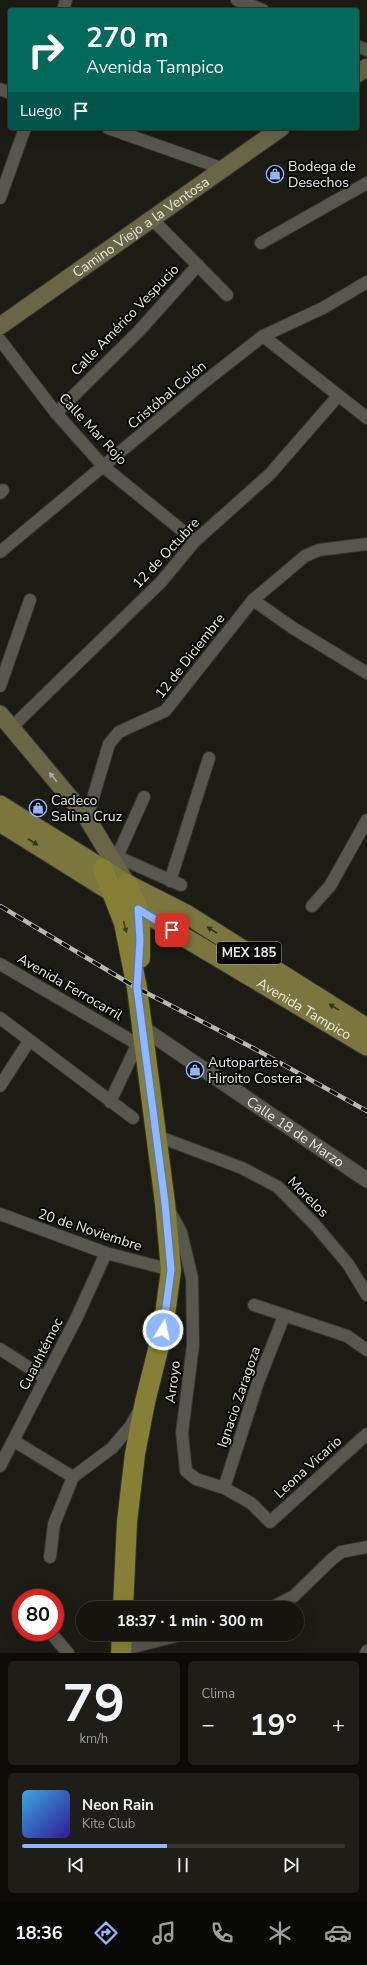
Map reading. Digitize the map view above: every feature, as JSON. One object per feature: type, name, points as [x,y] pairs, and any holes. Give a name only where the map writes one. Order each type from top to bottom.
[{"type":"highway","points":[[110,860],[119,887],[124,923],[137,988],[157,1136],[171,1270],[163,1330],[145,1402],[135,1454],[128,1515],[123,1601]]},
{"type":"highway","points":[[119,887],[138,909],[140,940],[137,988]]},
{"type":"main road","name":"Camino Viejo a la Ventosa","points":[[0,326],[278,130]]},
{"type":"main road","points":[[0,714],[86,818],[110,860]]},
{"type":"main road","points":[[0,805],[110,860]]},
{"type":"main road","name":"MEX 185","points":[[0,822],[119,887]]},
{"type":"main road","name":"Avenida Tampico","points":[[119,887],[186,914],[367,1028]]},
{"type":"main road","name":"Avenida Tampico","points":[[138,909],[367,1046]]},
{"type":"street","points":[[237,0],[258,8]]},
{"type":"street","points":[[0,198],[24,130]]},
{"type":"street","points":[[114,130],[224,169]]},
{"type":"street","points":[[261,243],[367,183]]},
{"type":"street","points":[[152,219],[227,295]]},
{"type":"street","name":"Calle Américo Vespucio","points":[[56,413],[139,331],[198,265]]},
{"type":"street","name":"Cristóbal Colón","points":[[0,552],[104,467],[203,383],[263,336],[323,308],[367,282]]},
{"type":"street","points":[[263,336],[367,418]]},
{"type":"street","name":"Calle Mar Rojo","points":[[0,340],[56,413],[104,467],[195,541]]},
{"type":"street","name":"12 de Octubre","points":[[12,727],[161,582],[195,541],[278,466],[338,396]]},
{"type":"street","name":"12 de Diciembre","points":[[86,818],[109,744],[119,732],[165,711],[253,600],[305,556],[319,550],[367,544]]},
{"type":"street","points":[[0,686],[30,600]]},
{"type":"street","points":[[253,600],[293,628],[367,673]]},
{"type":"street","points":[[144,797],[110,860],[175,883],[208,758]]},
{"type":"street","points":[[312,906],[330,886],[367,820]]},
{"type":"street","name":"Avenida Ferrocarril","points":[[0,964],[143,1040]]},
{"type":"street","points":[[0,1018],[133,1118]]},
{"type":"street","points":[[110,1102],[143,1040]]},
{"type":"street","name":"Calle 18 de Marzo","points":[[143,1040],[367,1180]]},
{"type":"street","points":[[0,1086],[29,1041]]},
{"type":"street","name":"Morelos","points":[[157,1136],[242,1168],[278,1187],[316,1226],[348,1264],[367,1295]]},
{"type":"street","name":"Arroyo","points":[[165,1203],[181,1232],[192,1278],[193,1345],[182,1433],[186,1471],[196,1479],[224,1488],[250,1503],[270,1522]]},
{"type":"street","name":"20 de Noviembre","points":[[0,1214],[106,1253],[171,1270]]},
{"type":"street","name":"Cuauhtémoc","points":[[0,1466],[77,1316],[106,1253]]},
{"type":"street","points":[[254,1305],[346,1336],[367,1350]]},
{"type":"street","name":"Ignacio Zaragoza","points":[[224,1488],[258,1382],[284,1316]]},
{"type":"street","points":[[0,1349],[45,1378]]},
{"type":"street","points":[[50,1557],[54,1524],[73,1478],[120,1439],[145,1402]]},
{"type":"street","name":"Leona Vicario","points":[[270,1522],[367,1434]]},
{"type":"street","points":[[14,1441],[73,1478]]},
{"type":"street","points":[[284,1601],[294,1596],[330,1560],[341,1552],[367,1547]]},
{"type":"street","points":[[58,1641],[68,1653]]},
{"type":"street","points":[[121,1646],[147,1641]]},
{"type":"railway","points":[[0,906],[137,988],[253,1048],[367,1111]]},
{"type":"place","name":"Bodega de Desechos","points":[[275,174]]},
{"type":"place","name":"Cadeco Salina Cruz","points":[[38,808]]},
{"type":"place","name":"Autopartes Hiroito Costera","points":[[195,1070]]},
{"type":"route","points":[[163,1330],[171,1270],[157,1136],[144,1029],[137,988],[140,960],[140,924],[138,909],[172,930]]}]
